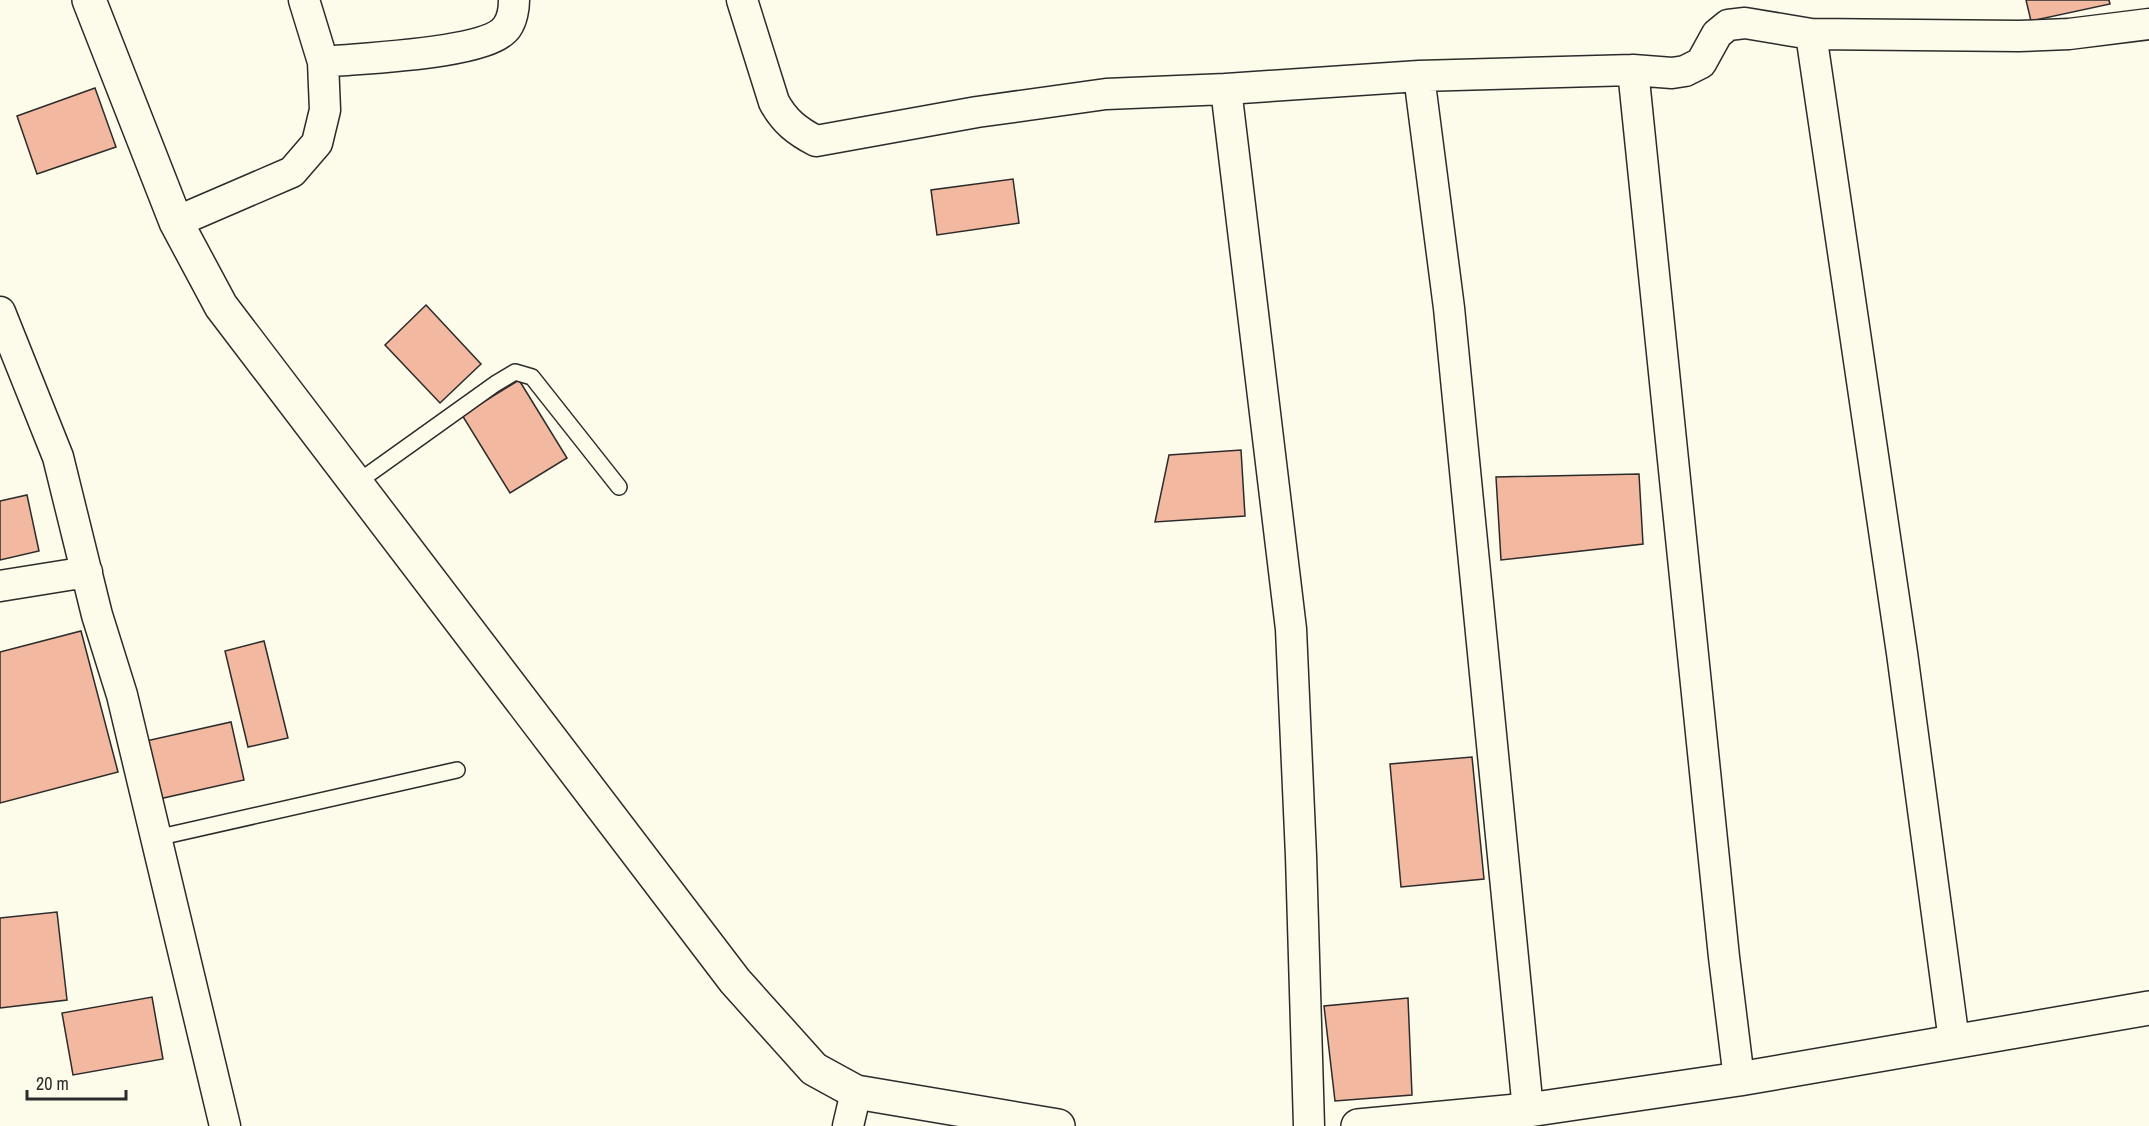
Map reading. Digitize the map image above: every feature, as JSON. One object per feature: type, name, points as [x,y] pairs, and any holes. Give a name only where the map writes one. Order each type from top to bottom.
[{"type":"street","points":[[89,0],[176,222],[221,306],[735,981],[814,1069],[856,1092],[995,1121],[1058,1126]]},
{"type":"street","points":[[176,222],[292,172],[317,142],[325,110],[323,62],[304,0]]},
{"type":"street","points":[[323,62],[457,49],[490,39],[507,27],[514,8],[514,0]]},
{"type":"street","points":[[742,0],[774,102],[780,114],[797,131],[816,141],[977,112],[1106,94],[1226,89],[1419,76],[1633,70],[1671,73],[1685,71],[1701,63],[1727,13],[1745,23],[1811,34],[2019,36],[2069,34],[2142,16]]},
{"type":"street","points":[[1811,34],[1900,641],[1954,1041]]},
{"type":"street","points":[[1633,70],[1724,957],[1739,1078]]},
{"type":"street","points":[[1419,76],[1449,308],[1528,1110]]},
{"type":"street","points":[[1226,89],[1291,629],[1309,1126]]},
{"type":"street","points":[[0,312],[58,457],[97,615],[122,695],[225,1126]]},
{"type":"street","points":[[0,586],[87,572]]},
{"type":"street","points":[[1358,1126],[1528,1110],[1885,1055],[2149,1008]]},
{"type":"street","points":[[849,1126],[856,1092]]},
{"type":"lane","points":[[355,484],[515,372],[532,377],[619,487]]},
{"type":"lane","points":[[156,838],[457,770]]},
{"type":"building","points":[[2026,0],[2109,0],[2110,4],[2031,21]]},
{"type":"building","points":[[95,88],[116,147],[37,174],[17,116]]},
{"type":"building","points":[[1013,179],[1019,223],[937,235],[931,190]]},
{"type":"building","points":[[426,305],[481,364],[440,403],[385,345]]},
{"type":"building","points":[[519,380],[567,458],[510,493],[462,415]]},
{"type":"building","points":[[1241,450],[1245,516],[1155,522],[1169,455]]},
{"type":"building","points":[[1639,474],[1643,544],[1501,560],[1496,477]]},
{"type":"building","points":[[27,495],[39,551],[0,560],[0,501]]},
{"type":"building","points":[[81,631],[118,772],[0,803],[0,652]]},
{"type":"building","points":[[264,641],[288,738],[248,747],[225,651]]},
{"type":"building","points":[[231,722],[244,780],[150,801],[137,743]]},
{"type":"building","points":[[1472,757],[1484,879],[1401,887],[1390,764]]},
{"type":"building","points":[[57,912],[67,1000],[0,1008],[0,918]]},
{"type":"building","points":[[152,997],[163,1059],[73,1075],[62,1013]]},
{"type":"building","points":[[1408,998],[1412,1095],[1335,1101],[1324,1006]]}]
